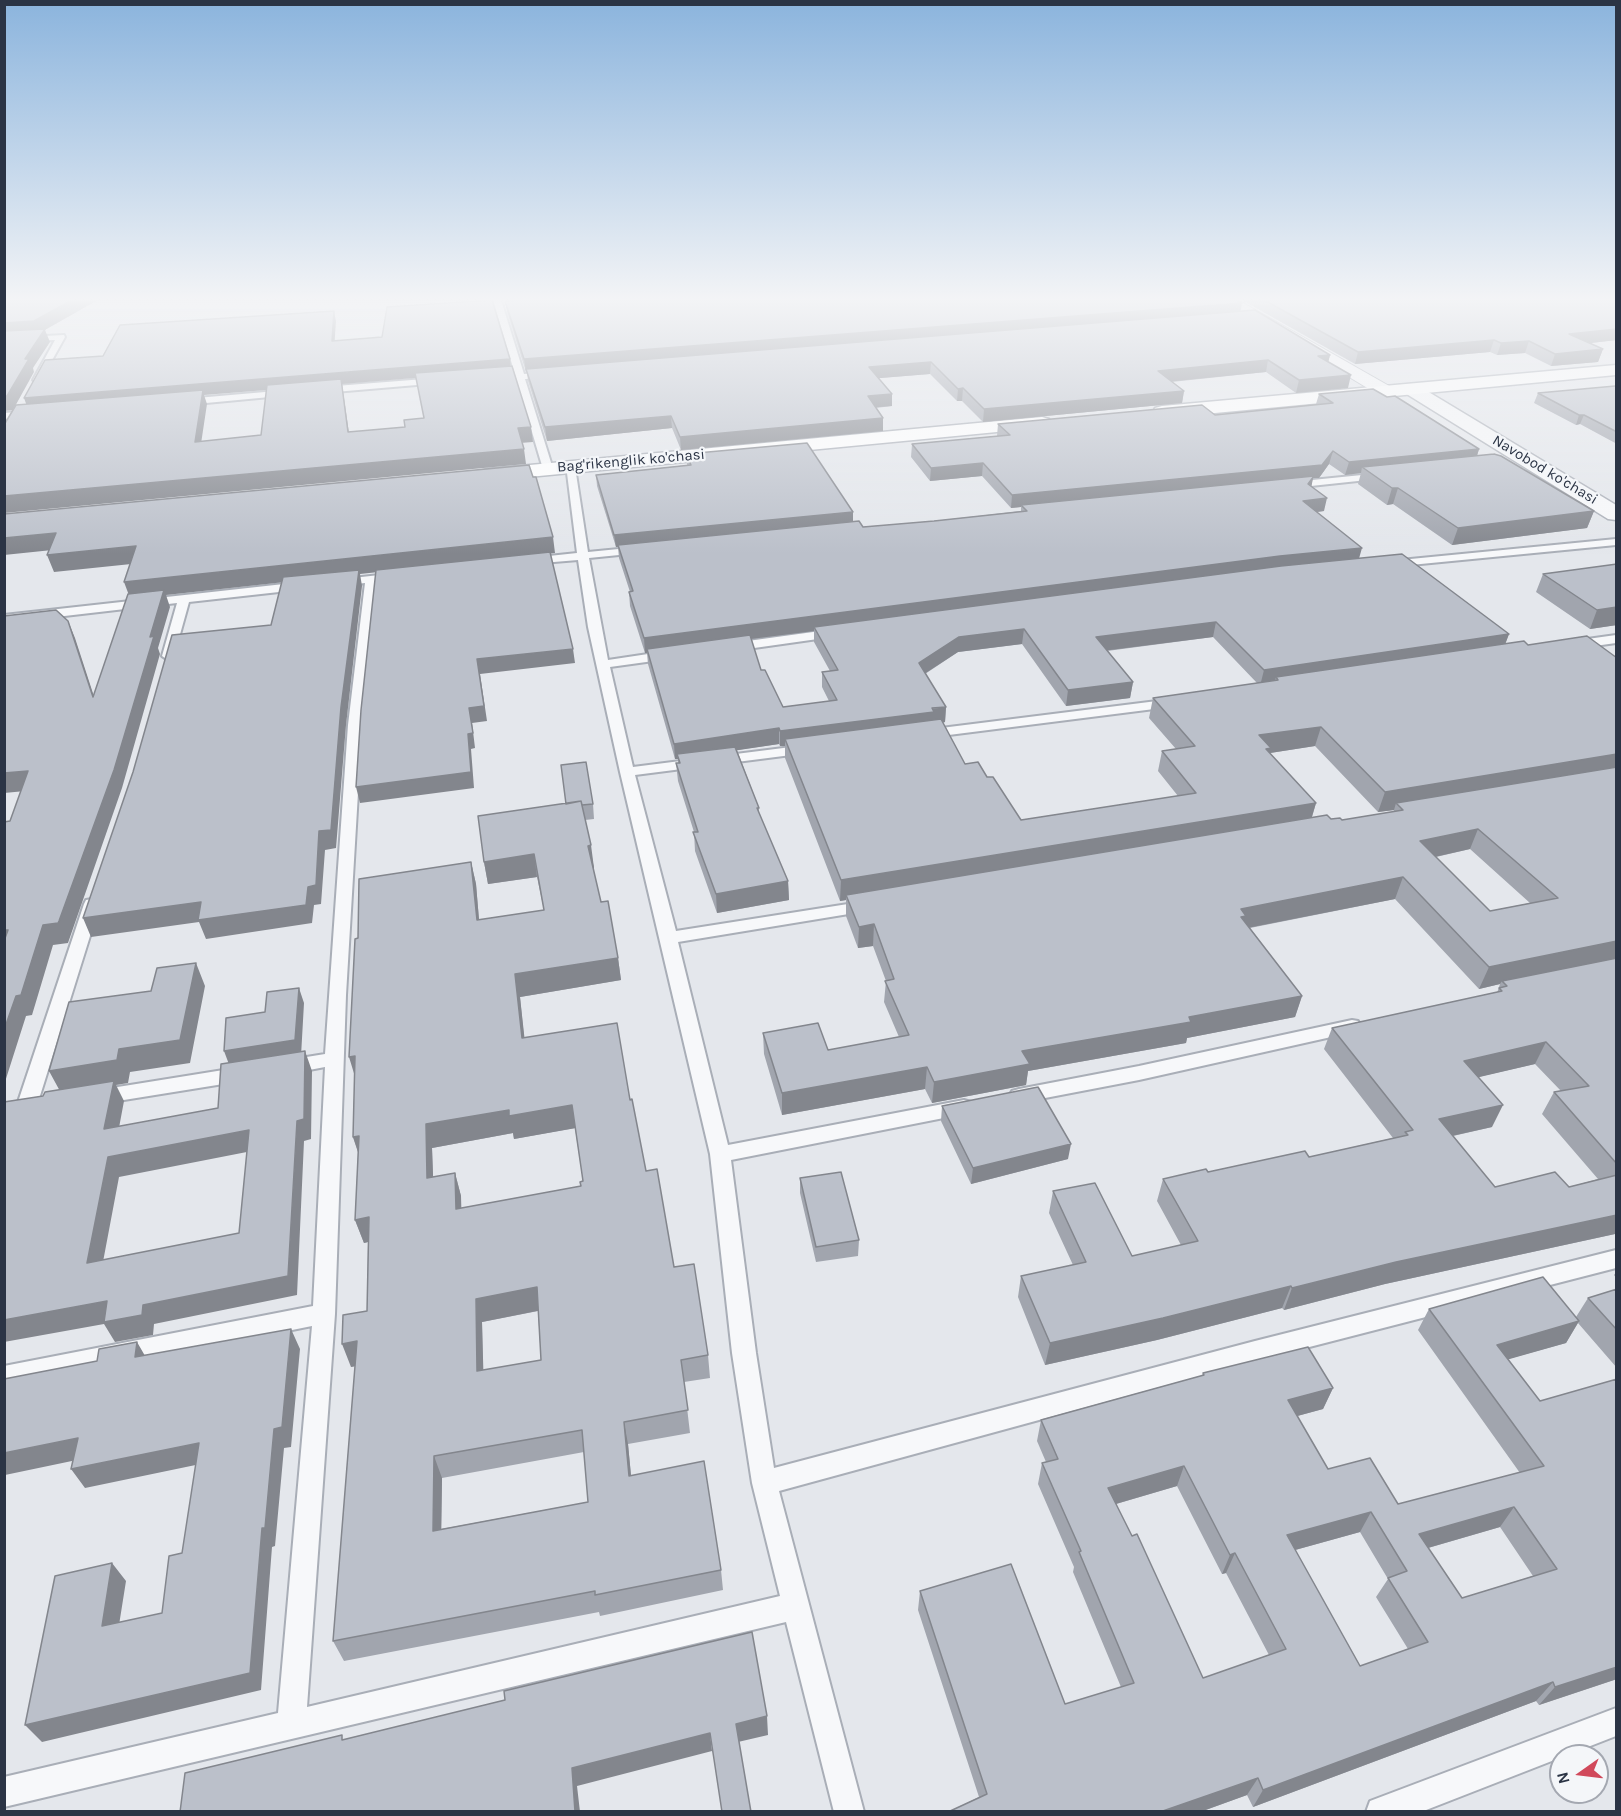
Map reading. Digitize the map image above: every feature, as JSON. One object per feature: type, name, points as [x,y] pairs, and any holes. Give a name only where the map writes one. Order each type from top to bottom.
[{"type":"main road","points":[[1149,413],[1457,385]]},
{"type":"main road","name":"Bag'rikenglik ko'chasi","points":[[465,477],[1066,421]]},
{"type":"street","points":[[1372,385],[1385,392]]},
{"type":"street","name":"Navobod ko'chasi","points":[[1411,389],[1617,514]]},
{"type":"lane","points":[[308,392],[393,385]]},
{"type":"lane","points":[[523,385],[548,469]]},
{"type":"lane","points":[[180,402],[297,392]]},
{"type":"lane","points":[[15,419],[23,405]]},
{"type":"lane","points":[[4,416],[15,419],[40,413]]},
{"type":"lane","points":[[1507,464],[1530,462]]},
{"type":"lane","points":[[570,467],[594,627],[720,1154],[744,1353],[764,1483],[849,1812]]},
{"type":"lane","points":[[1282,486],[1388,476]]},
{"type":"lane","points":[[1382,565],[1617,542]]},
{"type":"lane","points":[[512,563],[654,549]]},
{"type":"lane","points":[[4,619],[406,575]]},
{"type":"lane","points":[[291,1725],[324,1314],[334,1059],[355,736],[371,579]]},
{"type":"lane","points":[[162,677],[184,599]]},
{"type":"lane","points":[[722,648],[852,631]]},
{"type":"lane","points":[[1558,647],[1617,639]]},
{"type":"lane","points":[[604,664],[686,653]]},
{"type":"lane","points":[[908,736],[1191,701]]},
{"type":"lane","points":[[627,772],[826,747]]},
{"type":"lane","points":[[26,1108],[96,891]]},
{"type":"lane","points":[[669,938],[881,903]]},
{"type":"lane","points":[[999,1100],[1139,1073],[1371,1021]]},
{"type":"lane","points":[[85,1099],[334,1059]]},
{"type":"lane","points":[[4,1111],[50,1104]]},
{"type":"lane","points":[[720,1154],[976,1104]]},
{"type":"lane","points":[[764,1483],[1255,1351],[1617,1259]]},
{"type":"lane","points":[[4,1377],[324,1314]]},
{"type":"lane","points":[[4,1792],[796,1606]]},
{"type":"lane","points":[[1381,1812],[1617,1722]]},
{"type":"building","points":[[4,385],[14,385],[7,396],[4,396]]},
{"type":"building","points":[[31,385],[189,385],[24,398]]},
{"type":"building","points":[[267,385],[342,385],[348,432],[405,427],[404,420],[424,418],[417,385],[518,385],[531,427],[518,428],[524,449],[4,496],[4,425],[16,405],[203,390],[195,442],[261,435]]},
{"type":"building","points":[[531,385],[884,385],[892,394],[868,396],[883,418],[680,437],[671,416],[545,427]]},
{"type":"building","points":[[954,385],[1176,385],[1184,391],[984,409],[963,388],[958,389]]},
{"type":"building","points":[[1617,386],[1617,432],[1538,393]]},
{"type":"building","points":[[1373,389],[1387,397],[1395,396],[1479,449],[1349,462],[1333,451],[1322,465],[1012,495],[983,463],[931,468],[912,444],[1010,435],[998,424],[1202,405],[1215,415],[1333,403],[1319,394]]},
{"type":"building","points":[[807,443],[853,512],[614,535],[596,475],[691,465],[686,454]]},
{"type":"building","points":[[1494,454],[1594,511],[1458,528],[1362,467]]},
{"type":"building","points":[[529,465],[533,477],[536,477],[553,537],[124,582],[136,546],[47,555],[56,533],[4,538],[4,514]]},
{"type":"building","points":[[1314,476],[1308,484],[1327,498],[1303,501],[1362,548],[1280,556],[644,638],[629,592],[633,591],[618,545],[859,521],[863,527],[934,521],[1027,511],[1021,505]]},
{"type":"building","points":[[550,552],[573,649],[477,659],[484,706],[469,708],[473,733],[468,734],[471,772],[356,787],[361,710],[376,570]]},
{"type":"building","points":[[1402,554],[1509,634],[1264,670],[1216,622],[1096,637],[1133,682],[1068,690],[1024,629],[959,637],[919,663],[946,707],[932,708],[934,712],[780,731],[779,728],[674,744],[647,649],[750,635],[761,670],[765,670],[783,707],[837,700],[822,672],[838,670],[814,627],[1281,566]]},
{"type":"building","points":[[1617,564],[1617,607],[1597,610],[1543,574]]},
{"type":"building","points":[[359,570],[341,707],[331,830],[319,831],[316,885],[308,887],[306,905],[198,920],[201,902],[83,918],[133,772],[172,635],[271,625],[283,577]]},
{"type":"building","points":[[164,590],[150,637],[154,636],[114,770],[59,921],[43,925],[21,995],[16,996],[4,1030],[4,941],[8,930],[4,930],[4,822],[10,821],[28,771],[4,773],[4,616],[56,610],[68,621],[93,697],[128,594]]},
{"type":"building","points":[[1587,636],[1617,658],[1617,754],[1385,792],[1321,727],[1259,735],[1271,748],[1266,749],[1316,803],[841,880],[785,739],[941,719],[965,764],[978,762],[987,777],[993,777],[1021,820],[1196,793],[1162,751],[1195,746],[1153,698],[1278,680],[1276,677],[1524,641],[1528,645]]},
{"type":"building","points":[[735,747],[759,808],[757,808],[788,881],[716,894],[693,832],[698,832],[676,763],[680,763],[677,754]]},
{"type":"building","points":[[586,762],[593,804],[582,805],[581,801],[566,804],[561,765]]},
{"type":"building","points":[[1617,767],[1617,941],[1489,967],[1403,877],[1241,909],[1246,916],[1241,917],[1302,996],[1189,1017],[1191,1022],[1022,1051],[1030,1064],[934,1082],[927,1067],[782,1093],[763,1033],[818,1023],[828,1050],[909,1035],[885,981],[894,979],[874,924],[859,927],[846,895],[1327,815],[1331,819],[1340,818],[1342,820],[1403,810],[1396,803]],"holes":[[[1478,829],[1558,898],[1490,911],[1420,841]]]},
{"type":"building","points":[[581,801],[591,845],[588,846],[601,902],[608,901],[618,958],[515,974],[522,1038],[617,1023],[630,1100],[632,1099],[646,1171],[657,1169],[674,1267],[694,1264],[708,1355],[681,1360],[688,1410],[624,1422],[629,1476],[704,1461],[721,1570],[595,1595],[595,1591],[333,1641],[357,1341],[342,1344],[343,1315],[367,1311],[369,1217],[355,1220],[359,1136],[353,1137],[355,1056],[349,1057],[355,939],[358,938],[359,879],[471,862],[477,920],[544,910],[534,854],[484,862],[478,816]],"holes":[[[572,1105],[583,1181],[580,1182],[581,1186],[456,1209],[455,1173],[427,1178],[426,1124],[509,1110],[509,1116]],[[537,1287],[541,1360],[477,1371],[476,1299]],[[582,1430],[588,1502],[433,1531],[434,1456]]]},
{"type":"building","points":[[1617,958],[1617,1164],[1554,1092],[1589,1086],[1546,1042],[1464,1061],[1503,1105],[1439,1119],[1495,1187],[1555,1172],[1569,1187],[1617,1175],[1617,1215],[1396,1262],[1050,1343],[1021,1276],[1086,1262],[1053,1191],[1095,1183],[1132,1256],[1198,1241],[1163,1179],[1206,1169],[1208,1172],[1305,1151],[1309,1157],[1408,1135],[1405,1132],[1413,1130],[1332,1028],[1502,991],[1499,988],[1507,986],[1502,981]]},
{"type":"building","points":[[196,963],[180,1040],[119,1049],[117,1060],[49,1071],[69,1002],[151,991],[157,968]]},
{"type":"building","points":[[299,988],[295,1040],[224,1051],[226,1018],[265,1012],[267,992]]},
{"type":"building","points":[[305,1051],[304,1119],[297,1121],[288,1276],[143,1305],[142,1315],[104,1322],[107,1301],[4,1320],[4,1102],[43,1096],[45,1092],[114,1081],[104,1129],[218,1108],[221,1064]],"holes":[[[249,1130],[239,1233],[87,1263],[108,1157]]]},
{"type":"building","points":[[1038,1087],[1071,1144],[973,1168],[942,1106]]},
{"type":"building","points":[[841,1172],[859,1240],[816,1247],[800,1178]]},
{"type":"building","points":[[1543,1277],[1579,1321],[1497,1345],[1540,1401],[1617,1379],[1617,1667],[1555,1687],[1553,1682],[1263,1790],[1258,1778],[1160,1812],[948,1812],[987,1794],[920,1591],[1011,1564],[1065,1704],[1134,1683],[1079,1552],[1081,1551],[1042,1463],[1058,1459],[1041,1420],[1204,1375],[1203,1373],[1308,1347],[1333,1388],[1288,1400],[1328,1469],[1370,1458],[1398,1504],[1544,1466],[1429,1309]],"holes":[[[1184,1466],[1230,1555],[1235,1553],[1286,1649],[1203,1678],[1137,1534],[1132,1536],[1108,1488]],[[1514,1507],[1557,1569],[1462,1598],[1419,1534]],[[1371,1512],[1407,1571],[1388,1578],[1428,1642],[1360,1666],[1287,1535]]]},
{"type":"building","points":[[1617,1289],[1617,1330],[1588,1298]]},
{"type":"building","points":[[291,1329],[282,1427],[274,1429],[265,1528],[262,1528],[250,1673],[25,1725],[55,1576],[112,1563],[102,1626],[162,1613],[169,1556],[182,1553],[199,1443],[71,1469],[78,1438],[4,1453],[4,1379],[97,1361],[99,1349],[137,1342],[135,1357]]},
{"type":"building","points":[[752,1632],[767,1716],[736,1724],[751,1812],[722,1812],[710,1733],[572,1768],[575,1812],[180,1812],[185,1773],[342,1735],[342,1740],[505,1700],[504,1691]]}]
